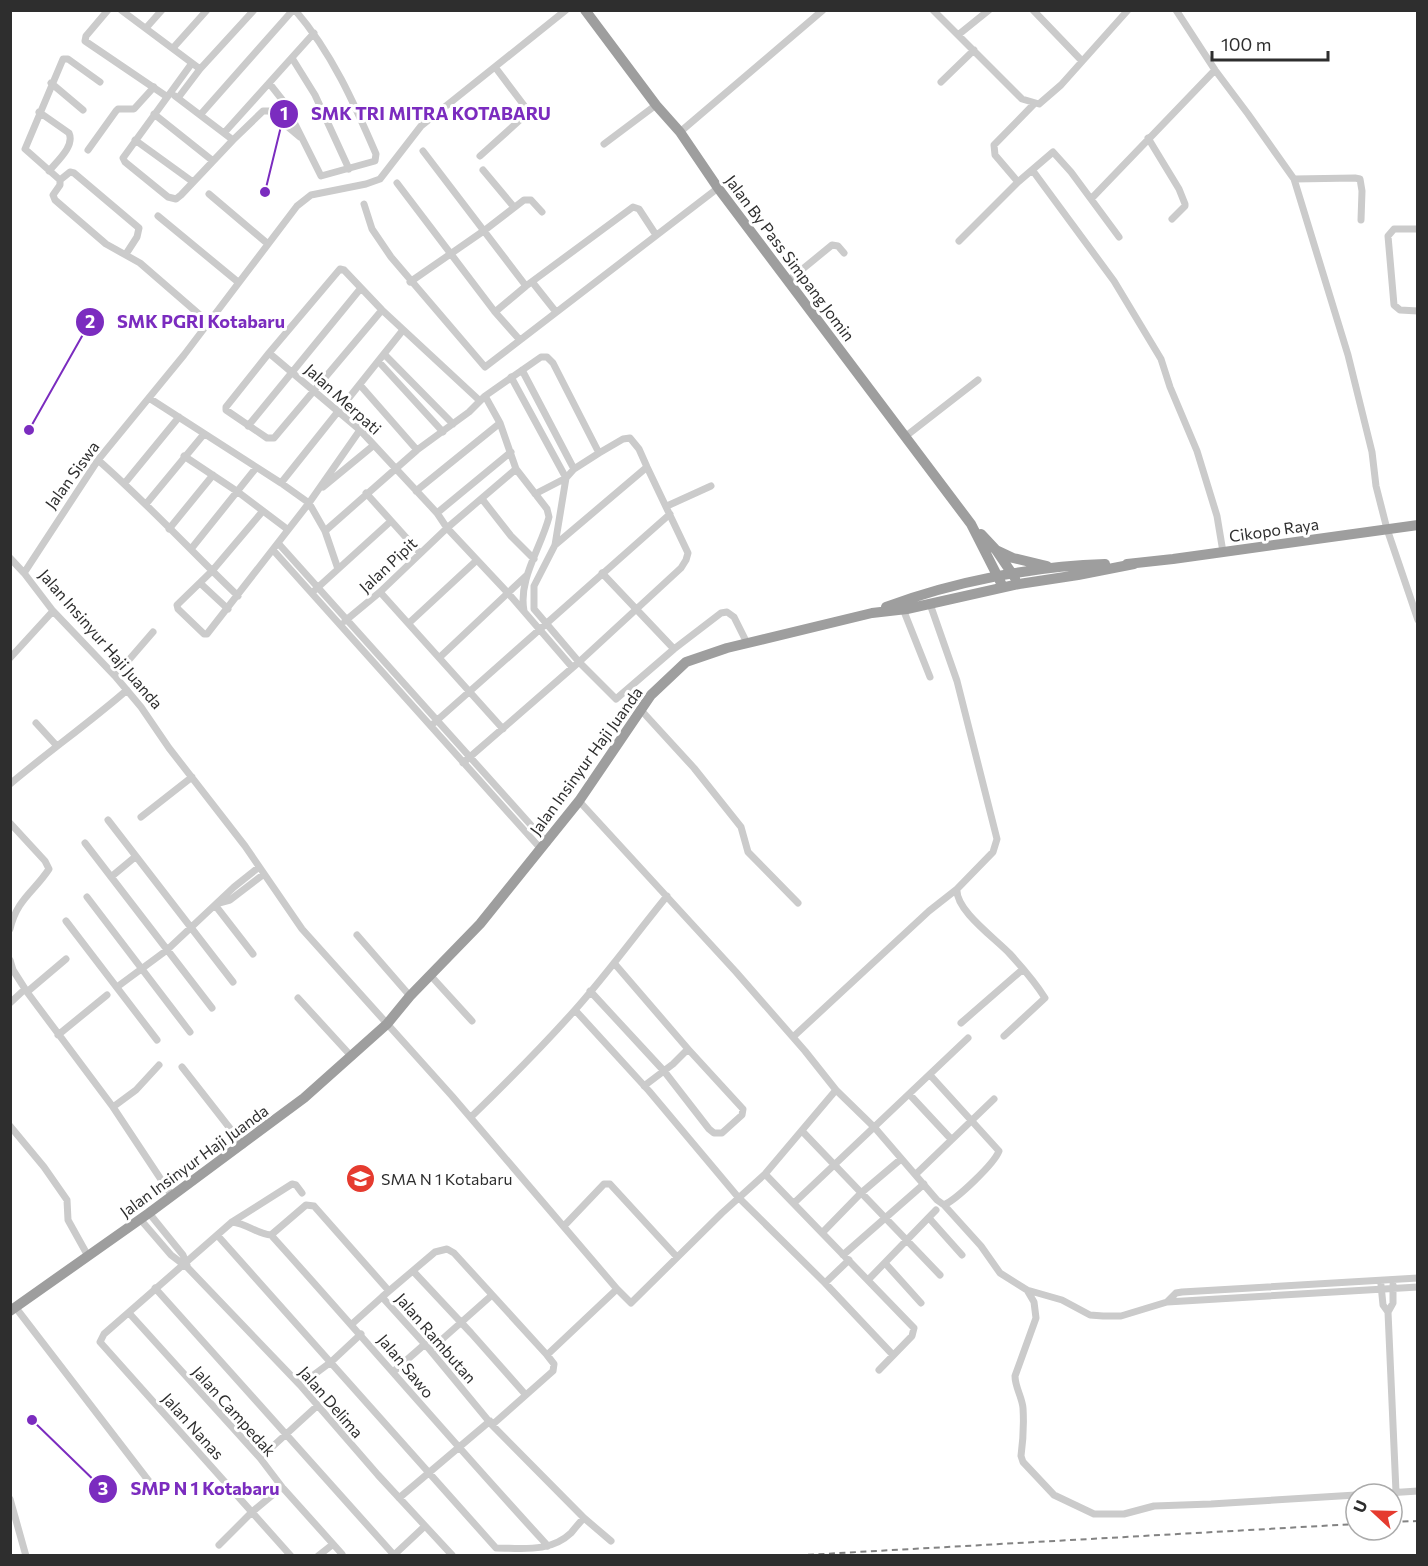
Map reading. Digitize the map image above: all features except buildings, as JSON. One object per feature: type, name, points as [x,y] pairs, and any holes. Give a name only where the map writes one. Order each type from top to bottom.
[{"type":"highway","name":"Jalan By Pass Simpang Jomin","points":[[585,10],[656,105],[680,132],[718,188],[991,551],[1015,579]]},
{"type":"highway","name":"Cikopo Raya","points":[[1015,579],[1078,575],[1134,564],[1418,525]]},
{"type":"highway","name":"Jalan By Pass Simpang Jomin","points":[[991,551],[1003,587]]},
{"type":"highway","points":[[980,581],[989,565],[991,551],[1052,567]]},
{"type":"highway","name":"Cikopo Raya","points":[[1015,579],[1052,567],[1134,564]]},
{"type":"highway","name":"Jalan Insinyur Haji Juanda","points":[[872,613],[905,600],[980,581],[998,577],[1015,579]]},
{"type":"highway","name":"Jalan Insinyur Haji Juanda","points":[[13,1310],[243,1145],[304,1098],[387,1024],[410,996],[480,924],[579,801],[613,753],[640,709],[664,681],[686,662],[708,653],[872,613],[930,604],[1003,587],[1015,579]]},
{"type":"street","points":[[108,10],[86,36],[85,41],[154,87],[178,98],[233,140]]},
{"type":"street","points":[[121,10],[201,69]]},
{"type":"street","points":[[146,28],[162,10]]},
{"type":"street","points":[[173,48],[207,10]]},
{"type":"street","points":[[178,98],[254,10]]},
{"type":"street","points":[[201,114],[294,10],[314,33],[352,97],[376,154],[376,159],[373,162],[321,176],[284,102],[269,83]]},
{"type":"street","name":"Jalan Siswa","points":[[24,573],[98,460],[304,199],[311,195],[366,184],[380,178],[421,126],[566,10]]},
{"type":"street","points":[[680,132],[823,10]]},
{"type":"street","points":[[933,10],[1022,99],[1034,104]]},
{"type":"street","points":[[958,35],[989,10]]},
{"type":"street","points":[[1033,10],[1082,61]]},
{"type":"street","points":[[1018,182],[995,155],[994,145],[1034,104],[1043,102],[1128,10]]},
{"type":"street","points":[[1176,10],[1215,70],[1294,179],[1348,355],[1372,452],[1376,486],[1387,529],[1418,620]]},
{"type":"street","points":[[224,133],[314,33]]},
{"type":"street","points":[[941,82],[974,50]]},
{"type":"street","points":[[60,180],[25,149],[39,112],[64,58],[100,82]]},
{"type":"street","points":[[292,58],[315,95],[349,169]]},
{"type":"street","points":[[192,63],[125,153],[123,160],[168,197],[176,199],[233,140],[266,110],[300,137]]},
{"type":"street","points":[[480,156],[526,112],[526,108],[495,67]]},
{"type":"street","points":[[1091,199],[1215,70]]},
{"type":"street","points":[[51,83],[83,110]]},
{"type":"street","points":[[88,150],[118,109],[135,109],[154,87]]},
{"type":"street","points":[[604,144],[656,105]]},
{"type":"street","points":[[39,112],[69,133],[71,138],[69,146],[50,171]]},
{"type":"street","points":[[154,114],[213,161]]},
{"type":"street","points":[[1148,138],[1175,182],[1185,204],[1172,219]]},
{"type":"street","points":[[135,140],[193,182]]},
{"type":"street","points":[[423,151],[485,230],[555,312]]},
{"type":"street","points":[[959,241],[1018,182],[1051,153],[1055,153],[1119,237]]},
{"type":"street","points":[[483,170],[514,207]]},
{"type":"street","points":[[1033,171],[1114,280],[1161,359],[1170,387],[1197,451],[1216,516],[1223,552]]},
{"type":"street","points":[[126,254],[137,237],[139,228],[70,172],[60,180],[60,185],[53,195],[55,200],[106,244],[140,263],[208,322]]},
{"type":"street","points":[[1294,179],[1360,179],[1361,220]]},
{"type":"street","points":[[397,183],[495,312],[519,339]]},
{"type":"street","points":[[364,204],[372,229],[391,257],[485,367],[718,188]]},
{"type":"street","points":[[210,194],[268,244]]},
{"type":"street","points":[[410,282],[528,199],[542,212]]},
{"type":"street","points":[[495,312],[633,207],[639,209],[656,235]]},
{"type":"street","points":[[158,216],[238,282]]},
{"type":"street","points":[[1418,229],[1394,229],[1388,236],[1394,305],[1400,310],[1418,311]]},
{"type":"street","points":[[788,281],[832,245],[838,246],[844,253]]},
{"type":"street","points":[[382,310],[274,438],[267,438],[227,411],[226,407],[269,353],[338,270],[344,270],[403,330],[482,398],[500,423],[516,469],[547,509],[549,518],[527,575],[522,603],[524,611]]},
{"type":"street","points":[[248,426],[361,288]]},
{"type":"street","points":[[281,483],[403,330]]},
{"type":"street","name":"Jalan Merpati","points":[[269,353],[360,430],[437,513],[447,528],[508,593],[572,667]]},
{"type":"street","points":[[385,355],[453,424]]},
{"type":"street","points":[[325,531],[417,450],[453,424],[482,398],[542,357],[547,357],[553,363],[599,453]]},
{"type":"street","points":[[379,362],[443,432]]},
{"type":"street","points":[[522,370],[574,469]]},
{"type":"street","points":[[511,377],[566,478],[555,545],[534,586],[534,609],[579,662],[616,699],[674,649],[724,612],[734,617],[747,643]]},
{"type":"street","points":[[906,436],[978,380]]},
{"type":"street","points":[[360,385],[417,450]]},
{"type":"street","points":[[149,398],[309,503],[325,531],[338,569]]},
{"type":"street","points":[[124,484],[179,417]]},
{"type":"street","points":[[416,491],[500,423]]},
{"type":"street","points":[[262,512],[212,571],[177,607],[202,633],[207,634],[228,609],[309,503],[360,430]]},
{"type":"street","points":[[146,504],[204,434]]},
{"type":"street","points":[[463,763],[579,662],[681,568],[688,553],[639,449],[630,438],[599,453],[574,469],[566,478],[535,495]]},
{"type":"street","points":[[316,493],[374,445]]},
{"type":"street","points":[[437,513],[511,452]]},
{"type":"street","points":[[184,456],[238,492],[287,529]]},
{"type":"street","points":[[98,460],[146,504],[238,596]]},
{"type":"street","points":[[555,545],[648,467]]},
{"type":"street","points":[[191,549],[256,468]]},
{"type":"street","name":"Jalan Pipit","points":[[344,622],[516,469]]},
{"type":"street","points":[[169,529],[213,475]]},
{"type":"street","points":[[666,506],[711,486]]},
{"type":"street","points":[[366,493],[420,553]]},
{"type":"street","points":[[482,499],[511,536],[534,559]]},
{"type":"street","points":[[434,723],[670,514]]},
{"type":"street","points":[[312,592],[391,521]]},
{"type":"street","points":[[278,543],[318,587],[344,622],[434,723],[470,757],[544,846]]},
{"type":"street","points":[[273,550],[344,622]]},
{"type":"street","name":"Jalan Insinyur Haji Juanda","points":[[10,558],[53,611],[127,690],[219,810],[302,929],[387,1024]]},
{"type":"street","points":[[409,623],[477,560]]},
{"type":"street","points":[[602,573],[674,649]]},
{"type":"street","points":[[440,657],[527,575]]},
{"type":"street","points":[[200,582],[228,609]]},
{"type":"street","points":[[380,592],[503,729]]},
{"type":"street","points":[[793,1037],[929,910],[957,889],[993,852],[997,839],[957,681],[930,604]]},
{"type":"street","points":[[903,609],[930,677]]},
{"type":"street","points":[[10,658],[53,611]]},
{"type":"street","points":[[115,676],[153,632]]},
{"type":"street","points":[[10,784],[90,723],[127,690]]},
{"type":"street","points":[[640,709],[694,768],[741,827],[748,852],[798,903]]},
{"type":"street","points":[[36,723],[57,746]]},
{"type":"street","points":[[434,723],[463,763],[544,846]]},
{"type":"street","points":[[141,817],[192,777]]},
{"type":"street","points":[[579,801],[793,1037],[836,1090],[875,1128],[981,1246],[1000,1273],[1028,1290],[1062,1300],[1090,1315],[1121,1316],[1167,1302],[1418,1287]]},
{"type":"street","points":[[108,820],[233,982]]},
{"type":"street","points":[[10,823],[45,861],[49,869],[21,901],[10,929]]},
{"type":"street","points":[[85,843],[212,1008]]},
{"type":"street","points":[[111,877],[135,857]]},
{"type":"street","points":[[117,987],[167,950],[234,887],[259,867]]},
{"type":"street","points":[[216,904],[230,900],[264,874]]},
{"type":"street","points":[[957,889],[957,895],[965,910],[1011,955],[1046,998],[1004,1036]]},
{"type":"street","points":[[471,1117],[538,1051],[575,1010],[667,896]]},
{"type":"street","points":[[87,897],[190,1032]]},
{"type":"street","points":[[216,904],[253,954]]},
{"type":"street","points":[[66,921],[157,1040]]},
{"type":"street","points":[[357,935],[410,996]]},
{"type":"street","points":[[10,1003],[66,959]]},
{"type":"street","points":[[10,960],[12,968],[26,990],[113,1107],[172,1196]]},
{"type":"street","points":[[590,991],[664,1071],[714,1132],[722,1133],[742,1115],[743,1109],[614,963]]},
{"type":"street","points":[[961,1023],[1022,970]]},
{"type":"street","points":[[431,976],[472,1021]]},
{"type":"street","points":[[58,1035],[107,995]]},
{"type":"street","points":[[298,998],[352,1057]]},
{"type":"street","points":[[575,1010],[645,1086],[738,1197],[825,1283],[892,1355]]},
{"type":"street","points":[[387,1024],[471,1117],[631,1303],[738,1197],[765,1174],[836,1090]]},
{"type":"street","points":[[794,1203],[968,1038]]},
{"type":"street","points":[[645,1086],[688,1049]]},
{"type":"street","points":[[113,1107],[136,1090],[159,1065]]},
{"type":"street","points":[[182,1067],[243,1145]]},
{"type":"street","points":[[930,1075],[997,1148],[998,1154],[965,1188],[944,1205]]},
{"type":"street","points":[[910,1095],[951,1139]]},
{"type":"street","points":[[916,1174],[994,1099]]},
{"type":"street","points":[[10,1126],[44,1167],[67,1200],[68,1220],[88,1256]]},
{"type":"street","points":[[802,1131],[940,1275]]},
{"type":"street","points":[[822,1233],[861,1193],[901,1159]]},
{"type":"street","points":[[765,1174],[914,1328],[912,1336],[879,1370]]},
{"type":"street","points":[[129,1313],[232,1222],[292,1184],[296,1185],[302,1193]]},
{"type":"street","points":[[564,1226],[604,1184],[610,1184],[677,1257]]},
{"type":"street","points":[[825,1283],[885,1217],[924,1184]]},
{"type":"street","name":"Jalan Rambutan","points":[[271,1235],[306,1205],[314,1206],[389,1291],[382,1297],[428,1347],[491,1423],[584,1518],[611,1540]]},
{"type":"street","points":[[869,1279],[936,1210]]},
{"type":"street","name":"Jalan Delima","points":[[144,1216],[185,1265],[300,1385],[452,1555]]},
{"type":"street","points":[[929,1218],[962,1255]]},
{"type":"street","name":"Jalan Sawo","points":[[232,1222],[245,1224],[266,1235],[271,1235],[361,1334],[457,1447],[548,1546]]},
{"type":"street","points":[[218,1236],[496,1548],[536,1549],[548,1546],[571,1533],[584,1518]]},
{"type":"street","points":[[389,1291],[435,1252],[447,1249],[454,1253],[554,1364],[553,1371],[539,1385],[457,1447],[399,1498]]},
{"type":"street","points":[[885,1263],[921,1303]]},
{"type":"street","points":[[413,1271],[525,1394]]},
{"type":"street","points":[[1167,1302],[1176,1293],[1182,1292],[1418,1278]]},
{"type":"street","points":[[1388,1312],[1393,1304],[1393,1279]]},
{"type":"street","points":[[1381,1280],[1383,1305],[1388,1312],[1396,1482]]},
{"type":"street","points":[[155,1288],[394,1555],[425,1526]]},
{"type":"street","points":[[547,1355],[617,1289]]},
{"type":"street","points":[[1028,1290],[1034,1302],[1036,1318],[1015,1376],[1023,1410],[1021,1456],[1023,1462],[1054,1496],[1094,1514],[1124,1514],[1154,1506],[1344,1496]]},
{"type":"street","points":[[393,1372],[462,1323],[492,1294]]},
{"type":"street","points":[[352,1324],[382,1297]]},
{"type":"street","points":[[13,1310],[158,1493]]},
{"type":"street","name":"Jalan Nanas","points":[[129,1313],[104,1334],[100,1342],[291,1556]]},
{"type":"street","name":"Jalan Campedak","points":[[129,1313],[260,1458],[282,1487],[342,1554]]},
{"type":"street","points":[[300,1385],[361,1334]]},
{"type":"street","points":[[260,1458],[317,1406]]},
{"type":"street","points":[[219,1545],[252,1512],[282,1487]]},
{"type":"street","points":[[10,1499],[26,1556]]},
{"type":"street","points":[[318,1556],[332,1545]]},
{"type":"railway","points":[[1404,1522],[1418,1521]]},
{"type":"railway","points":[[787,1556],[1344,1525]]},
{"type":"place","name":"SMK TRI MITRA KOTABARU","points":[[265,192]]},
{"type":"place","name":"SMK PGRI Kotabaru","points":[[29,430]]},
{"type":"place","name":"SMA N 1 Kotabaru","points":[[360,1179]]},
{"type":"place","name":"SMP N 1 Kotabaru","points":[[32,1420]]}]
